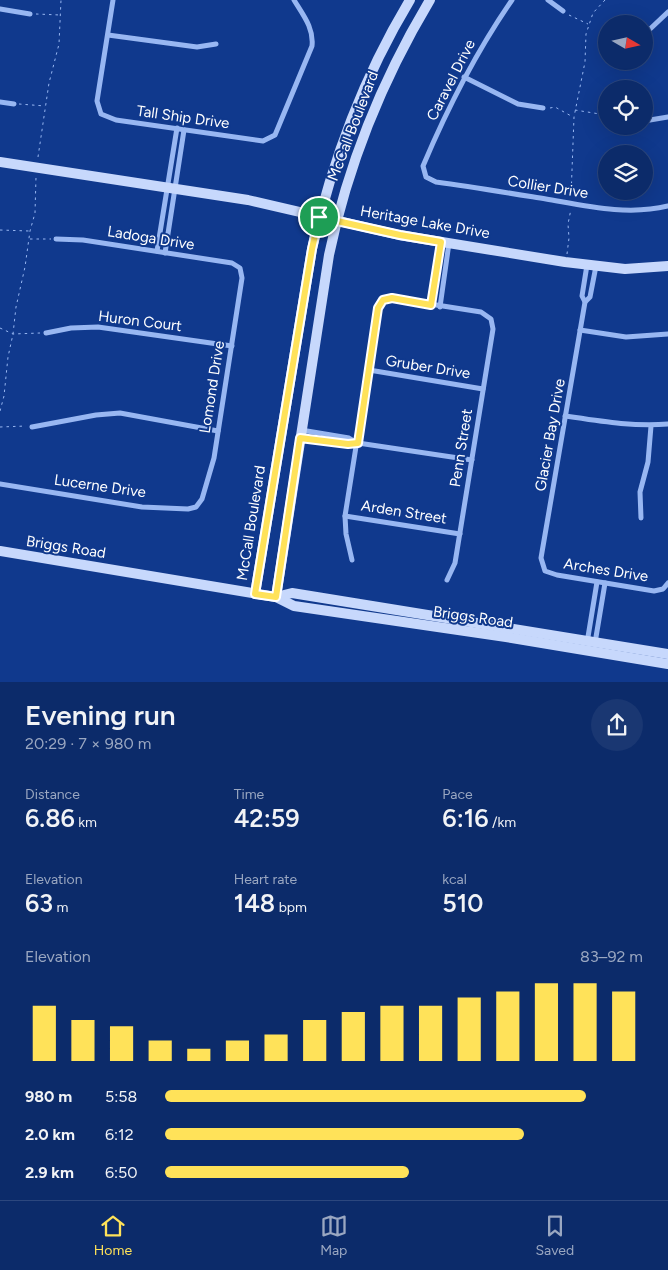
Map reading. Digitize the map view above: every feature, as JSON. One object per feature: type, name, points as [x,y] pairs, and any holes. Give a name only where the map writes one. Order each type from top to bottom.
[{"type":"main road","name":"McCall Boulevard","points":[[255,594],[312,249],[319,217],[335,163],[360,96],[384,46],[410,0]]},
{"type":"main road","name":"McCall Boulevard","points":[[276,597],[327,264],[336,221],[351,170],[373,110],[398,55],[430,0]]},
{"type":"main road","name":"Heritage Lake Drive","points":[[0,162],[248,200],[400,235],[591,265],[625,268],[668,266]]},
{"type":"main road","name":"Briggs Road","points":[[0,551],[255,594],[276,597],[292,593],[590,646],[668,664]]},
{"type":"main road","name":"Briggs Road","points":[[590,646],[668,654]]},
{"type":"street","points":[[113,0],[108,35],[197,47],[216,44]]},
{"type":"street","name":"Tall Ship Drive","points":[[108,35],[97,101],[101,114],[116,120],[263,141],[275,135],[312,46],[313,35],[294,0]]},
{"type":"street","name":"Caravel Drive","points":[[426,177],[423,166],[464,77],[491,30],[512,0]]},
{"type":"street","points":[[548,0],[563,12]]},
{"type":"street","points":[[0,9],[30,14]]},
{"type":"street","points":[[653,26],[668,12]]},
{"type":"street","points":[[464,77],[518,104],[543,108]]},
{"type":"street","points":[[0,102],[14,104]]},
{"type":"street","points":[[653,120],[668,117]]},
{"type":"street","points":[[165,253],[177,128]]},
{"type":"street","points":[[157,252],[184,130]]},
{"type":"street","name":"Collier Drive","points":[[426,177],[436,182],[571,204],[628,210],[668,206]]},
{"type":"street","name":"Ladoga Drive","points":[[56,239],[83,240],[232,263],[240,268]]},
{"type":"street","points":[[431,305],[445,242]]},
{"type":"street","points":[[352,560],[346,534],[345,516],[378,308],[383,300],[392,298],[440,307],[445,242]]},
{"type":"street","name":"Glacier Bay Drive","points":[[546,571],[541,558],[585,302],[590,297],[591,265]]},
{"type":"street","name":"Lomond Drive","points":[[196,507],[202,499],[214,458],[242,278],[240,268]]},
{"type":"street","name":"Penn Street","points":[[440,307],[482,312],[491,319],[493,329],[455,562],[447,580]]},
{"type":"street","name":"Huron Court","points":[[46,333],[98,327],[232,346]]},
{"type":"street","points":[[580,330],[626,337],[668,334]]},
{"type":"street","name":"Gruber Drive","points":[[369,370],[483,389]]},
{"type":"street","points":[[32,427],[96,415],[120,414],[218,431]]},
{"type":"street","points":[[565,416],[651,426],[668,424]]},
{"type":"street","points":[[641,518],[640,492],[648,462],[651,426]]},
{"type":"street","points":[[301,434],[348,444],[358,443],[472,460]]},
{"type":"street","name":"Lucerne Drive","points":[[0,484],[142,507],[166,506],[188,509],[196,507]]},
{"type":"street","name":"Arden Street","points":[[345,516],[460,534]]},
{"type":"street","name":"Arches Drive","points":[[546,571],[557,575],[654,591],[663,589],[668,583]]},
{"type":"street","points":[[590,646],[597,582]]},
{"type":"street","points":[[590,646],[605,583]]},
{"type":"path","points":[[38,157],[49,83],[59,44],[61,0]]},
{"type":"path","points":[[567,252],[571,204],[574,110],[585,62],[588,25],[593,13],[605,0]]},
{"type":"path","points":[[563,12],[588,25]]},
{"type":"path","points":[[30,14],[60,15]]},
{"type":"path","points":[[14,104],[46,106]]},
{"type":"path","points":[[543,108],[556,107],[574,117]]},
{"type":"path","points":[[574,110],[598,114]]},
{"type":"path","points":[[0,411],[4,396],[8,357],[14,334],[16,307],[36,204],[36,176]]},
{"type":"path","points":[[0,230],[30,231]]},
{"type":"path","points":[[29,239],[56,239]]},
{"type":"path","points":[[0,328],[14,334],[46,333]]},
{"type":"path","points":[[0,427],[32,427]]},
{"type":"route","points":[[319,217],[441,242],[431,305],[392,298],[383,300],[378,308],[358,443],[348,444],[300,438],[276,597],[255,594],[312,249],[319,217]]}]
